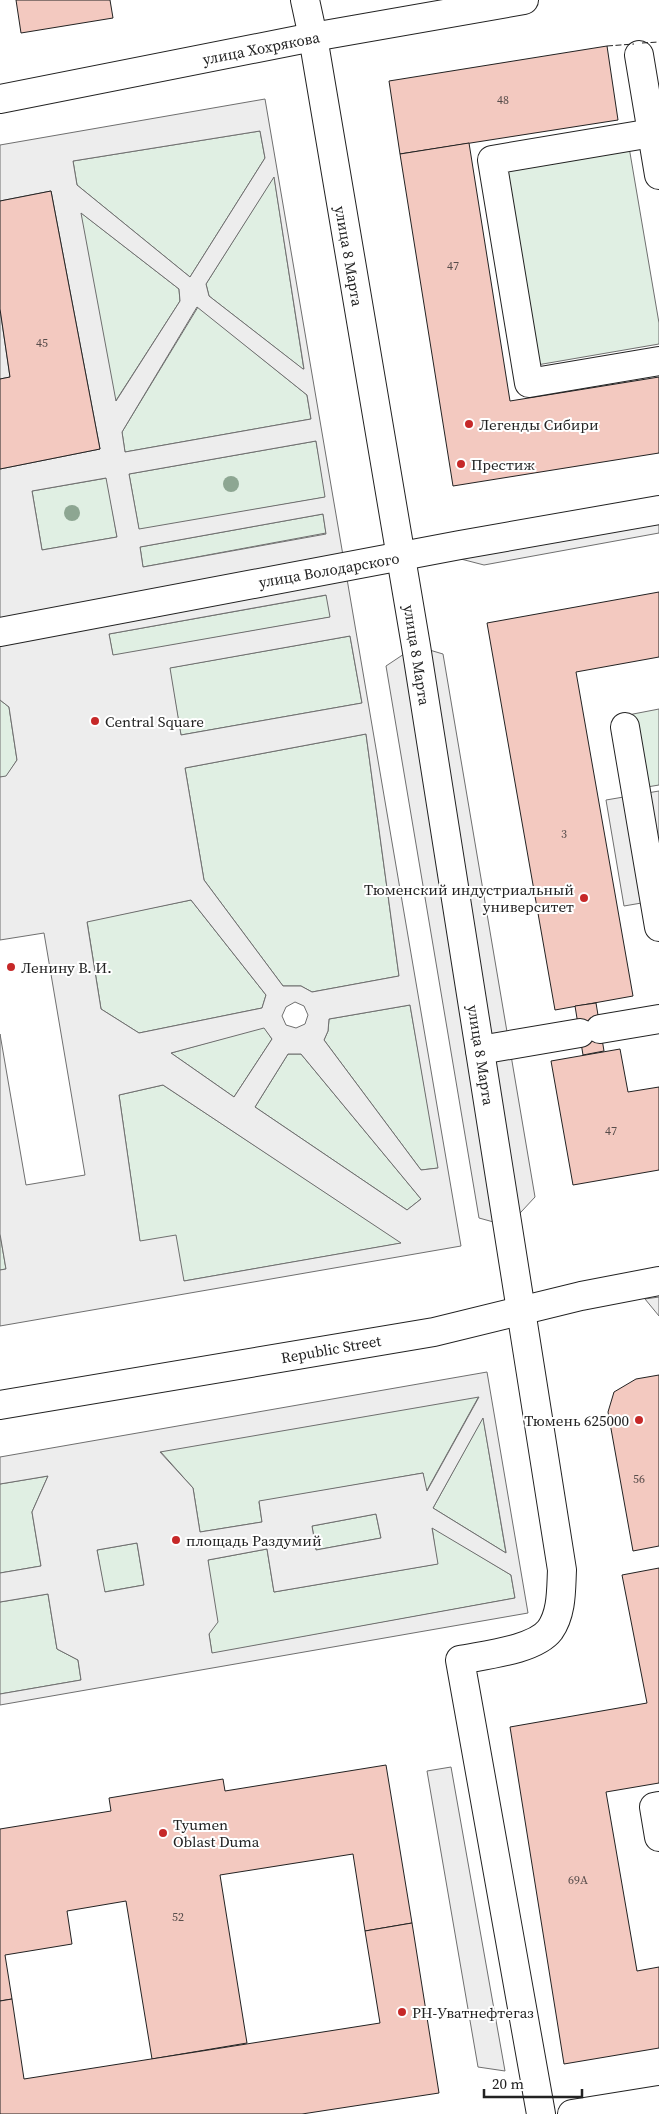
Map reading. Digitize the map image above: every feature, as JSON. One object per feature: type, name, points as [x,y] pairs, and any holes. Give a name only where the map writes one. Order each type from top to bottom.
[{"type":"street","name":"улица 8 Марта","points":[[305,0],[401,558],[532,1371],[562,1570],[560,1602],[550,1630],[528,1646],[460,1660],[541,2114]]},
{"type":"street","name":"улица Хохрякова","points":[[0,99],[313,38],[524,0]]},
{"type":"street","points":[[639,55],[655,141],[659,175]]},
{"type":"street","points":[[655,141],[492,160],[528,383],[659,361]]},
{"type":"street","name":"улица Володарского","points":[[0,632],[401,558],[460,545],[659,510]]},
{"type":"street","points":[[625,727],[658,920]]},
{"type":"street","points":[[480,1050],[659,1019]]},
{"type":"street","name":"Republic Street","points":[[0,1405],[434,1332],[581,1296],[659,1281]]},
{"type":"street","points":[[659,1806],[654,1807],[659,1837]]},
{"type":"street","points":[[572,2114],[659,2100]]},
{"type":"green space","points":[[260,131],[265,158],[190,277],[77,185],[73,161]]},
{"type":"green space","points":[[629,147],[659,323],[659,344],[537,365],[504,169]]},
{"type":"green space","points":[[274,176],[304,370],[209,296],[206,284]]},
{"type":"green space","points":[[80,212],[179,289],[180,301],[115,402]]},
{"type":"green space","points":[[198,307],[307,395],[311,419],[125,452],[122,432]]},
{"type":"green space","points":[[316,441],[326,497],[139,530],[129,474]]},
{"type":"green space","points":[[107,478],[117,537],[42,550],[32,491]]},
{"type":"green space","points":[[323,514],[326,533],[143,567],[140,547]]},
{"type":"green space","points":[[327,595],[331,617],[113,656],[109,634]]},
{"type":"green space","points":[[350,636],[362,703],[181,735],[169,668]]},
{"type":"green space","points":[[0,700],[9,707],[17,760],[6,777],[0,777]]},
{"type":"green space","points":[[659,709],[659,785],[641,788],[628,715]]},
{"type":"green space","points":[[366,734],[399,976],[312,992],[301,986],[283,986],[204,880],[185,768]]},
{"type":"green space","points":[[191,900],[266,995],[262,1008],[139,1033],[101,1009],[87,921]]},
{"type":"green space","points":[[410,1005],[439,1168],[421,1170],[324,1040],[328,1031],[329,1019]]},
{"type":"green space","points":[[264,1027],[272,1039],[234,1097],[171,1053]]},
{"type":"green space","points":[[288,1054],[301,1054],[421,1199],[407,1210],[255,1107]]},
{"type":"green space","points":[[163,1085],[402,1243],[184,1281],[140,1242],[119,1095]]},
{"type":"green space","points":[[0,1234],[6,1269],[0,1270]]},
{"type":"green space","points":[[479,1396],[426,1492],[423,1473],[259,1502],[262,1522],[200,1532],[193,1488],[160,1451]]},
{"type":"green space","points":[[483,1417],[506,1553],[433,1508]]},
{"type":"green space","points":[[48,1476],[32,1512],[41,1566],[0,1573],[0,1484]]},
{"type":"green space","points":[[376,1514],[381,1538],[316,1550],[312,1526]]},
{"type":"green space","points":[[432,1527],[511,1575],[515,1598],[212,1654],[209,1634],[208,1560],[267,1549],[274,1592],[437,1564]]},
{"type":"green space","points":[[137,1543],[144,1585],[104,1592],[97,1550]]},
{"type":"green space","points":[[48,1594],[57,1649],[78,1660],[81,1680],[0,1694],[0,1602]]},
{"type":"shaded area","name":"Central Square","points":[[265,99],[461,1246],[0,1326],[0,1270],[6,1269],[0,1234],[0,1034],[26,1185],[85,1175],[44,933],[0,940],[0,777],[6,776],[17,760],[9,707],[0,700],[0,469],[100,449],[51,191],[0,201],[0,145]],"holes":[[[260,131],[265,158],[190,277],[77,185],[73,161]],[[274,177],[303,369],[209,296],[206,284]],[[81,213],[179,289],[180,301],[116,401]],[[197,307],[307,395],[311,419],[125,452],[122,432]],[[316,441],[325,497],[139,529],[129,474]],[[106,478],[117,537],[42,550],[32,491]],[[323,514],[326,534],[143,567],[140,547]],[[326,595],[330,617],[113,655],[109,634]],[[350,636],[362,703],[181,735],[170,668]],[[366,734],[399,976],[312,992],[301,986],[283,986],[204,880],[185,768]],[[191,900],[266,995],[262,1008],[139,1033],[101,1009],[87,922]],[[295,1002],[304,1006],[308,1015],[305,1024],[296,1028],[286,1025],[282,1016],[286,1007]],[[410,1005],[438,1168],[421,1170],[324,1040],[328,1031],[329,1019]],[[264,1028],[272,1039],[234,1097],[171,1053]],[[288,1054],[301,1054],[421,1199],[407,1210],[255,1107]],[[163,1085],[401,1243],[184,1281],[176,1235],[140,1241],[119,1095]]]},
{"type":"shaded area","points":[[0,309],[10,377],[0,379]]},
{"type":"shaded area","points":[[659,521],[659,533],[484,565],[457,558]]},
{"type":"shaded area","points":[[416,646],[443,654],[535,1197],[508,1226],[479,1218],[386,666]]},
{"type":"shaded area","points":[[659,791],[659,900],[624,906],[606,800]]},
{"type":"shaded area","points":[[659,1297],[659,1316],[645,1299]]},
{"type":"shaded area","name":"площадь Раздумий","points":[[487,1372],[528,1613],[0,1705],[0,1694],[81,1680],[78,1660],[57,1649],[48,1594],[0,1602],[0,1573],[41,1566],[32,1512],[48,1476],[0,1484],[0,1457]],"holes":[[[479,1397],[427,1491],[423,1473],[259,1501],[262,1522],[200,1532],[193,1488],[160,1452]],[[483,1418],[506,1553],[433,1508]],[[376,1514],[381,1538],[316,1550],[312,1526]],[[432,1528],[511,1575],[515,1598],[212,1653],[209,1634],[218,1622],[208,1560],[267,1549],[274,1592],[438,1564]],[[137,1543],[144,1585],[105,1592],[97,1550]]]},
{"type":"shaded area","points":[[451,1767],[505,2071],[478,2067],[427,1771]]},
{"type":"building","points":[[16,0],[110,0],[113,18],[21,33]]},
{"type":"building","points":[[607,46],[618,120],[400,154],[389,81]]},
{"type":"building","points":[[469,143],[510,401],[659,377],[659,453],[453,486],[400,154]]},
{"type":"building","points":[[51,191],[100,449],[0,469],[0,379],[10,377],[0,309],[0,201]]},
{"type":"building","points":[[659,592],[659,657],[576,672],[633,996],[555,1010],[487,623]]},
{"type":"building","points":[[596,1003],[604,1051],[583,1055],[575,1006]]},
{"type":"building","points":[[620,1049],[628,1092],[659,1087],[659,1170],[573,1185],[551,1061]]},
{"type":"building","points":[[659,1375],[659,1546],[633,1551],[608,1412],[614,1392],[636,1379]]},
{"type":"building","points":[[659,1568],[659,1783],[606,1792],[637,1971],[659,1967],[659,2048],[564,2064],[510,1727],[647,1703],[622,1575]]},
{"type":"building","points":[[386,1765],[412,1923],[365,1931],[353,1854],[220,1875],[247,2043],[152,2059],[126,1901],[67,1911],[72,1944],[5,1955],[12,1999],[0,2001],[0,1829],[111,1811],[109,1798],[223,1779],[225,1791]]},
{"type":"building","name":"РН-Уватнефтегаз","points":[[412,1923],[439,2093],[302,2114],[0,2114],[0,2001],[12,1999],[24,2079],[380,2023],[365,1931]]},
{"type":"fence","points":[[642,43],[659,42]]},
{"type":"fence","points":[[607,46],[634,44]]},
{"type":"place","name":"Легенды Сибири","points":[[469,424]]},
{"type":"place","name":"Престиж","points":[[461,464]]},
{"type":"place","name":"Central Square","points":[[95,721]]},
{"type":"place","name":"Тюменский индустриальный университет","points":[[584,898]]},
{"type":"place","name":"Ленину В. И.","points":[[11,967]]},
{"type":"place","name":"Тюмень 625000","points":[[639,1420]]},
{"type":"place","name":"площадь Раздумий","points":[[176,1540]]},
{"type":"place","name":"Tyumen Oblast Duma","points":[[163,1833]]},
{"type":"place","name":"РН-Уватнефтегаз","points":[[402,2012]]}]
